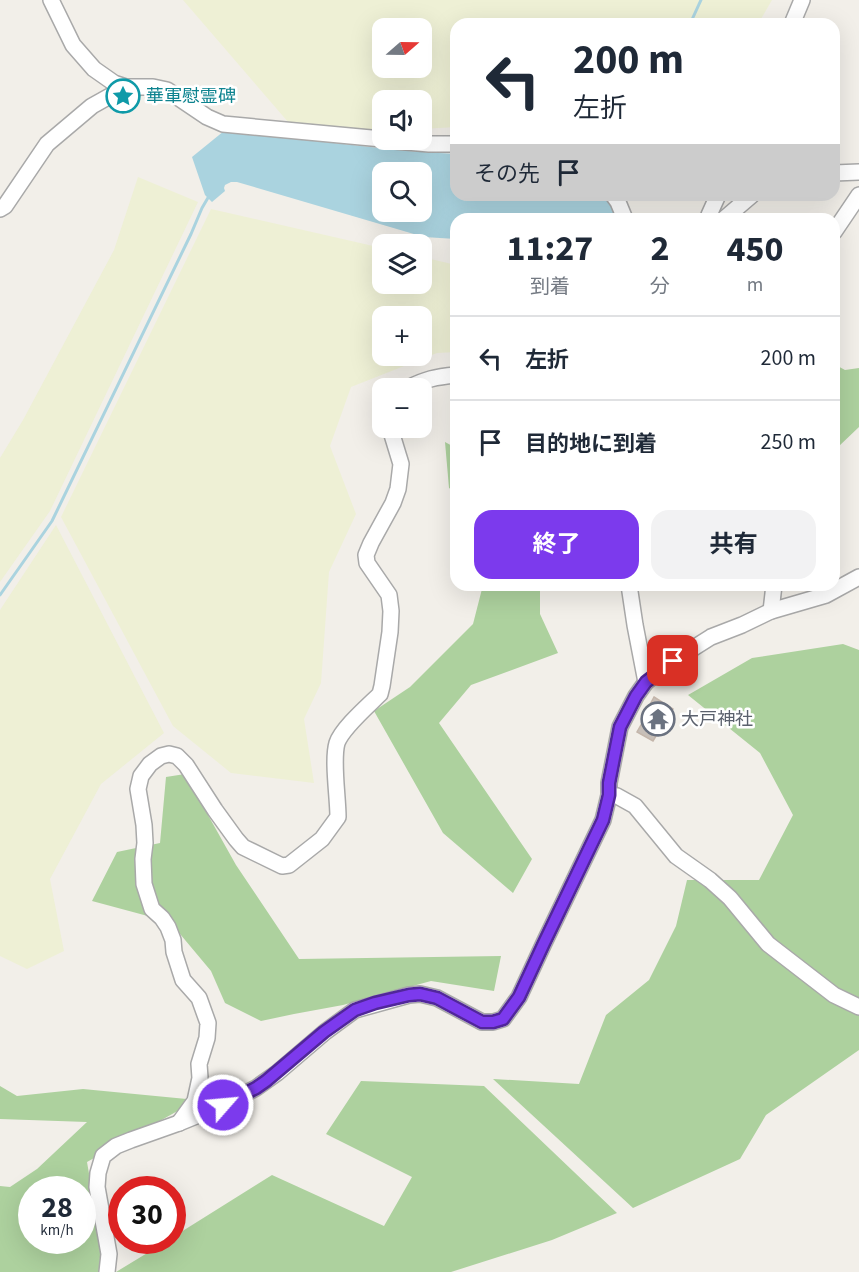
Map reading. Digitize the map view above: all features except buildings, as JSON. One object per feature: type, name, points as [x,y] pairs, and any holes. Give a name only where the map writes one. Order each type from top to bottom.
[{"type":"street","points":[[51,0],[80,53],[94,69],[114,83],[126,87],[153,87],[166,90],[207,117],[223,124],[372,139]]},
{"type":"street","points":[[794,18],[802,0]]},
{"type":"street","points":[[0,209],[5,206],[47,144],[83,112],[126,87]]},
{"type":"street","points":[[432,144],[450,144]]},
{"type":"street","points":[[840,173],[859,172]]},
{"type":"street","points":[[840,223],[859,195]]},
{"type":"street","points":[[731,213],[745,201]]},
{"type":"street","points":[[432,378],[450,376]]},
{"type":"street","points":[[179,1123],[195,1101],[200,1078],[199,1064],[207,1038],[208,1023],[199,998],[183,980],[168,927],[152,909],[144,884],[144,825],[138,789],[141,776],[150,764],[161,756],[169,754],[177,756],[186,765],[215,810],[243,847],[282,866],[290,865],[304,854],[322,839],[335,823],[338,817],[336,755],[338,741],[344,731],[380,694],[382,686],[391,611],[389,595],[367,563],[366,555],[398,489],[401,464],[393,438]]},
{"type":"street","points":[[840,587],[859,577]]},
{"type":"street","points":[[630,591],[646,682]]},
{"type":"street","points":[[771,611],[773,591]]},
{"type":"street","points":[[107,1272],[109,1254],[97,1187],[103,1156],[116,1146],[223,1105],[256,1088],[324,1032],[355,1010],[420,994],[437,998],[482,1022],[503,1019],[519,997],[603,820],[620,727],[646,682],[673,661],[711,637],[771,611],[833,591]]},
{"type":"street","points":[[609,795],[617,796],[635,806],[676,855],[730,898],[768,944],[834,995],[859,1007]]},
{"type":"green space","points":[[183,0],[772,0],[762,18],[450,18],[450,127],[432,128],[432,90],[372,90],[372,133],[301,137]]},
{"type":"green space","points":[[138,177],[198,202],[50,511],[0,582],[0,458],[23,420],[114,250]]},
{"type":"green space","points":[[211,209],[372,246],[372,294],[432,294],[432,259],[450,264],[450,352],[432,355],[432,306],[372,306],[372,366],[404,366],[351,387],[330,446],[356,514],[329,572],[321,683],[304,719],[314,783],[231,773],[173,726],[61,517]]},
{"type":"green space","points":[[840,367],[845,370],[859,368],[859,427],[840,445]]},
{"type":"green space","points":[[445,442],[450,445],[449,488]]},
{"type":"green space","points":[[56,525],[164,733],[101,784],[50,879],[64,951],[27,969],[0,956],[0,610]]},
{"type":"green space","points":[[481,591],[540,591],[540,614],[558,653],[471,685],[439,723],[532,859],[513,893],[443,833],[374,711],[410,687],[473,624]]},
{"type":"green space","points":[[843,644],[859,650],[859,1050],[766,1115],[740,1159],[633,1208],[493,1079],[579,1084],[606,1015],[649,980],[676,926],[687,880],[759,880],[793,815],[760,753],[688,695],[752,658]]},
{"type":"green space","points":[[185,774],[236,865],[299,959],[501,956],[494,991],[431,981],[343,1005],[261,1021],[225,1003],[211,971],[170,922],[92,901],[117,852],[160,843],[166,777]]},
{"type":"green space","points":[[361,1081],[484,1086],[617,1213],[552,1240],[451,1272],[116,1272],[146,1254],[186,1254],[186,1229],[272,1175],[384,1226],[412,1177],[326,1134]]},
{"type":"green space","points":[[0,1086],[17,1096],[83,1089],[197,1100],[87,1162],[89,1176],[26,1176],[87,1122],[0,1119]]},
{"type":"green space","points":[[18,1182],[18,1254],[96,1254],[96,1214],[106,1272],[0,1272],[0,1186],[10,1187]]},
{"type":"water","points":[[224,131],[372,147],[372,150],[450,154],[450,201],[608,201],[614,213],[450,213],[450,239],[432,238],[432,234],[414,234],[373,222],[432,222],[432,162],[372,162],[372,222],[237,182],[225,185],[225,191],[212,202],[205,195],[192,157]]},
{"type":"waterway","points":[[693,18],[701,0]]},
{"type":"waterway","points":[[0,595],[52,521],[209,196]]},
{"type":"place","name":"華軍慰霊碑","points":[[123,96]]},
{"type":"place","name":"大戸神社","points":[[658,719]]},
{"type":"route","points":[[223,1105],[266,1081],[324,1032],[355,1010],[375,1003],[420,994],[437,998],[482,1022],[503,1019],[519,997],[603,820],[620,727],[646,682],[673,661]]}]
